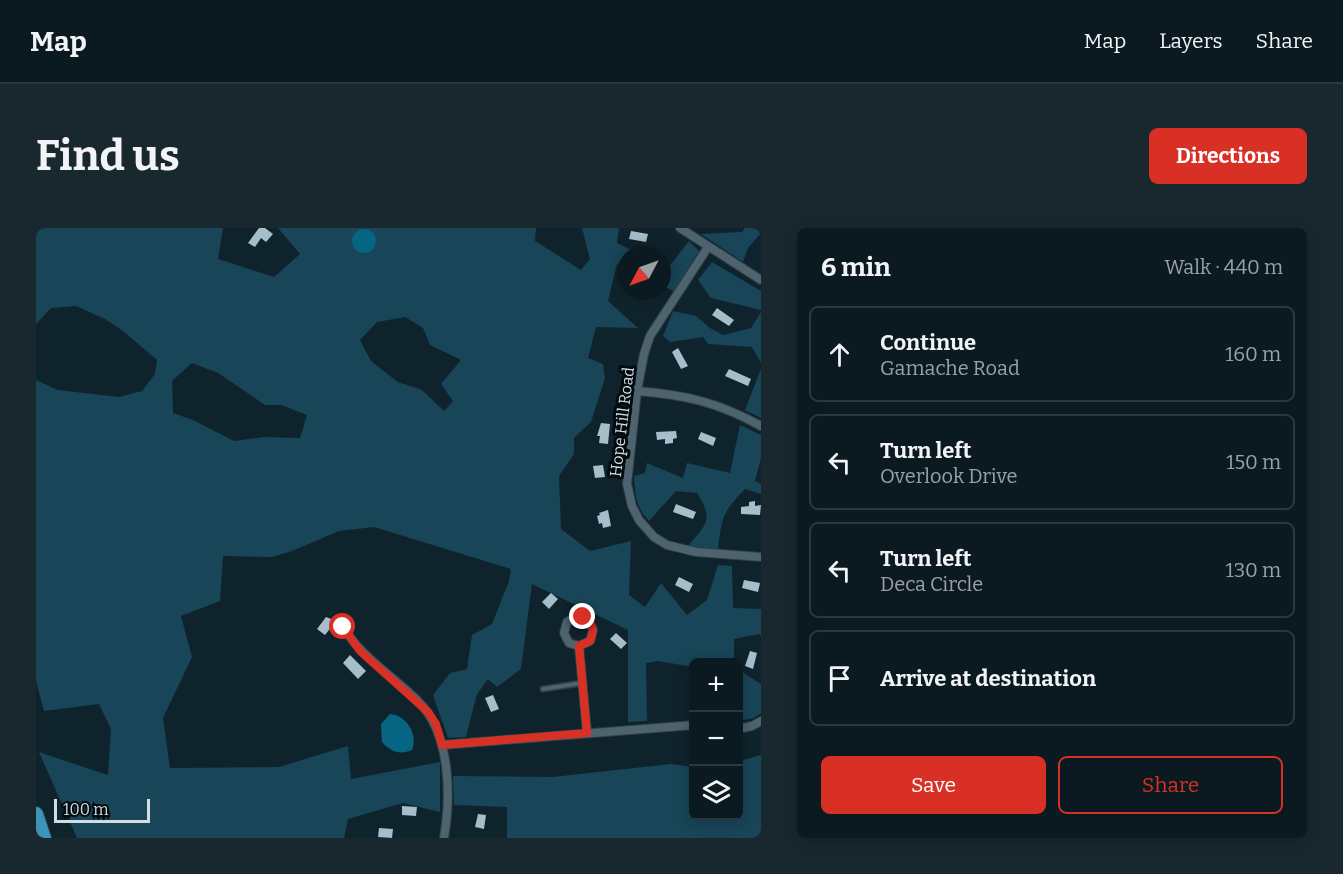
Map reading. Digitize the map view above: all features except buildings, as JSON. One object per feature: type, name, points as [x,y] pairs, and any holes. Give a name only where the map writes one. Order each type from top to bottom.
[{"type":"highway","points":[[36,814],[44,838]]},
{"type":"street","points":[[680,228],[761,280]]},
{"type":"street","name":"Hope Hill Road","points":[[708,247],[650,336],[637,391],[627,484],[632,506],[643,526],[654,537],[666,544],[681,550],[761,557]]},
{"type":"street","points":[[637,391],[665,393],[709,402],[761,426]]},
{"type":"street","points":[[343,627],[360,651],[428,712],[436,724],[442,745],[448,806],[444,838]]},
{"type":"street","points":[[579,646],[587,733]]},
{"type":"street","points":[[743,728],[761,721]]},
{"type":"street","points":[[442,745],[689,725]]},
{"type":"lane","points":[[543,689],[583,682]]},
{"type":"shaded area","points":[[36,228],[223,228],[218,259],[274,277],[300,254],[278,228],[536,228],[535,241],[581,270],[590,259],[582,228],[619,228],[617,243],[623,246],[617,246],[617,264],[608,301],[638,328],[596,327],[588,358],[603,364],[605,378],[591,422],[574,438],[574,454],[559,476],[561,529],[590,551],[631,541],[629,595],[645,607],[661,583],[687,615],[707,600],[718,565],[732,566],[733,608],[761,609],[761,636],[759,634],[734,639],[734,658],[689,658],[689,666],[658,661],[646,663],[647,721],[628,722],[628,630],[532,584],[521,669],[497,687],[488,679],[477,694],[466,737],[448,738],[433,695],[450,673],[467,669],[472,635],[492,624],[509,581],[511,569],[374,527],[339,531],[272,557],[223,556],[220,601],[181,616],[192,657],[163,718],[170,768],[279,767],[348,746],[351,779],[440,762],[440,812],[403,803],[348,819],[344,838],[77,838],[39,752],[108,775],[111,729],[99,704],[44,711],[36,681],[36,380],[58,390],[119,397],[142,391],[155,374],[157,360],[105,319],[76,306],[51,308],[36,324]],"holes":[[[405,317],[423,328],[430,345],[461,360],[441,384],[453,401],[444,411],[422,390],[398,382],[371,361],[360,340],[377,322]],[[192,363],[218,373],[265,405],[281,405],[307,415],[300,438],[264,437],[234,441],[193,420],[173,413],[172,381]]]},
{"type":"shaded area","points":[[745,228],[761,228],[761,233],[748,248],[743,262],[701,234],[742,232]]},
{"type":"shaded area","points":[[359,229],[369,229],[376,236],[376,246],[369,253],[359,253],[352,246],[352,236]]},
{"type":"shaded area","points":[[689,241],[699,251],[674,291],[671,290],[671,264]]},
{"type":"shaded area","points":[[712,262],[761,291],[761,310],[711,298],[698,280]]},
{"type":"shaded area","points":[[673,311],[696,316],[723,335],[751,328],[761,312],[761,363],[752,347],[708,344],[703,337],[670,342],[663,336]]},
{"type":"shaded area","points":[[761,369],[761,418],[745,410]]},
{"type":"shaded area","points":[[740,425],[761,435],[761,458],[755,481],[761,484],[761,494],[745,489],[727,510],[722,522],[718,549],[687,547],[706,522],[707,516],[697,493],[676,491],[649,521],[639,506],[634,476],[645,473],[647,463],[683,478],[687,463],[730,473]]},
{"type":"shaded area","points":[[743,673],[761,684],[761,713],[754,718],[743,720]]},
{"type":"shaded area","points":[[390,714],[401,718],[410,727],[413,738],[412,750],[396,752],[382,742],[381,724]]},
{"type":"shaded area","points":[[761,755],[761,835],[757,838],[507,838],[507,807],[454,805],[453,776],[552,777],[671,764],[689,766],[689,820],[743,820],[743,760]]},
{"type":"route","points":[[343,627],[360,651],[428,712],[436,724],[442,745],[587,733],[579,646],[590,641],[593,630],[590,622],[583,617]]}]
